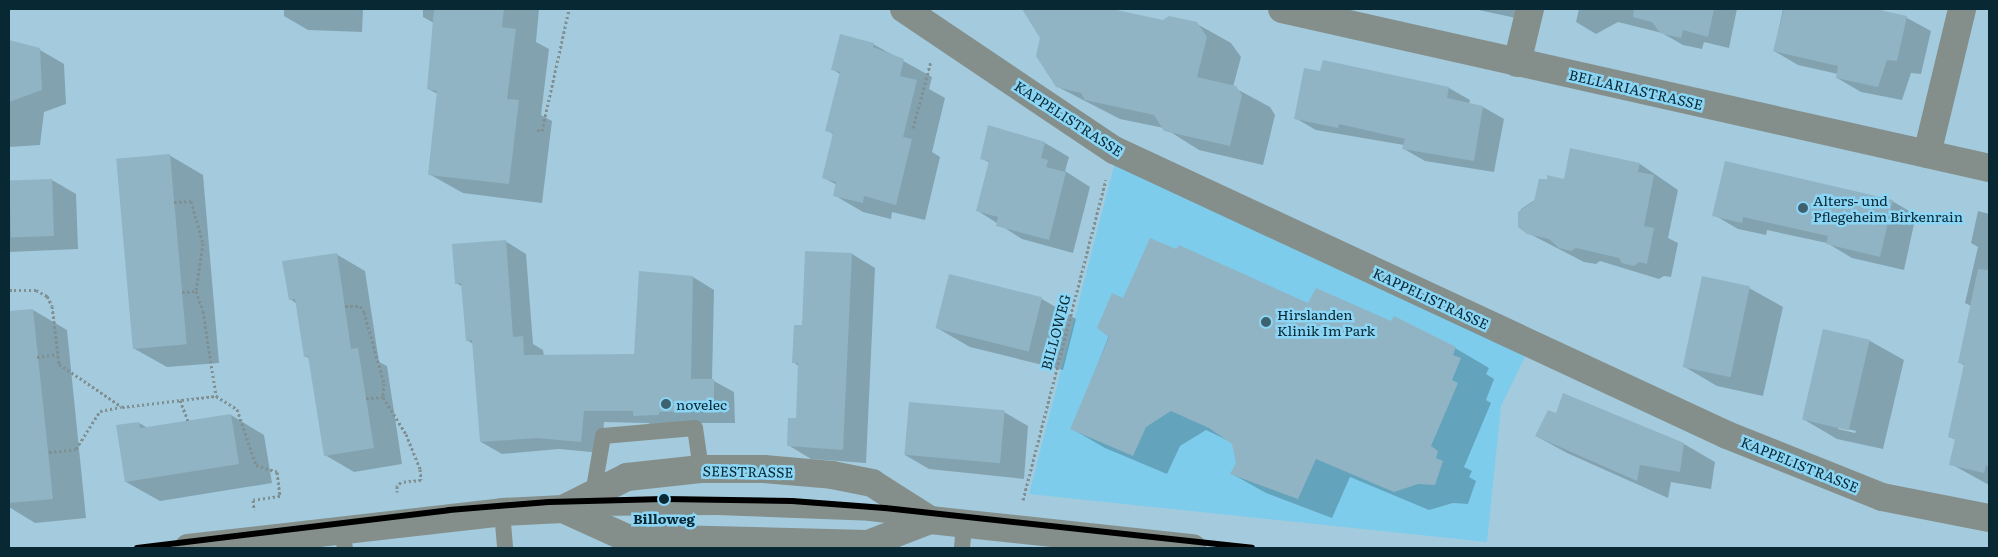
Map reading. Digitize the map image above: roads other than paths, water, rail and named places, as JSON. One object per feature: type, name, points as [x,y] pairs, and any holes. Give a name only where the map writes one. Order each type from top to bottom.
[{"type":"street","name":"BELLARIASTRASSE","points":[[1282,9],[1989,168]]},
{"type":"street","points":[[1517,63],[1530,9]]},
{"type":"street","points":[[1927,154],[1962,9]]},
{"type":"street","name":"KAPPELISTRASSE","points":[[916,12],[1114,150],[1203,192],[1727,435],[1882,497],[1989,518]]},
{"type":"street","name":"SEESTRASSE","points":[[188,548],[344,539],[502,512],[563,509],[627,477],[701,469],[764,469],[832,475],[872,483],[930,520],[963,536],[1193,548]]},
{"type":"street","name":"SEESTRASSE","points":[[563,509],[628,538],[868,544],[930,520]]},
{"type":"lane","points":[[593,494],[603,436],[695,428],[701,469]]},
{"type":"lane","points":[[502,512],[505,548]]},
{"type":"place","name":"Alters- und Pflegeheim Birkenrain","points":[[1803,208]]},
{"type":"place","name":"Hirslanden Klinik Im Park","points":[[1266,322]]},
{"type":"place","name":"novelec","points":[[666,404]]},
{"type":"place","name":"Billoweg","points":[[664,499]]}]
